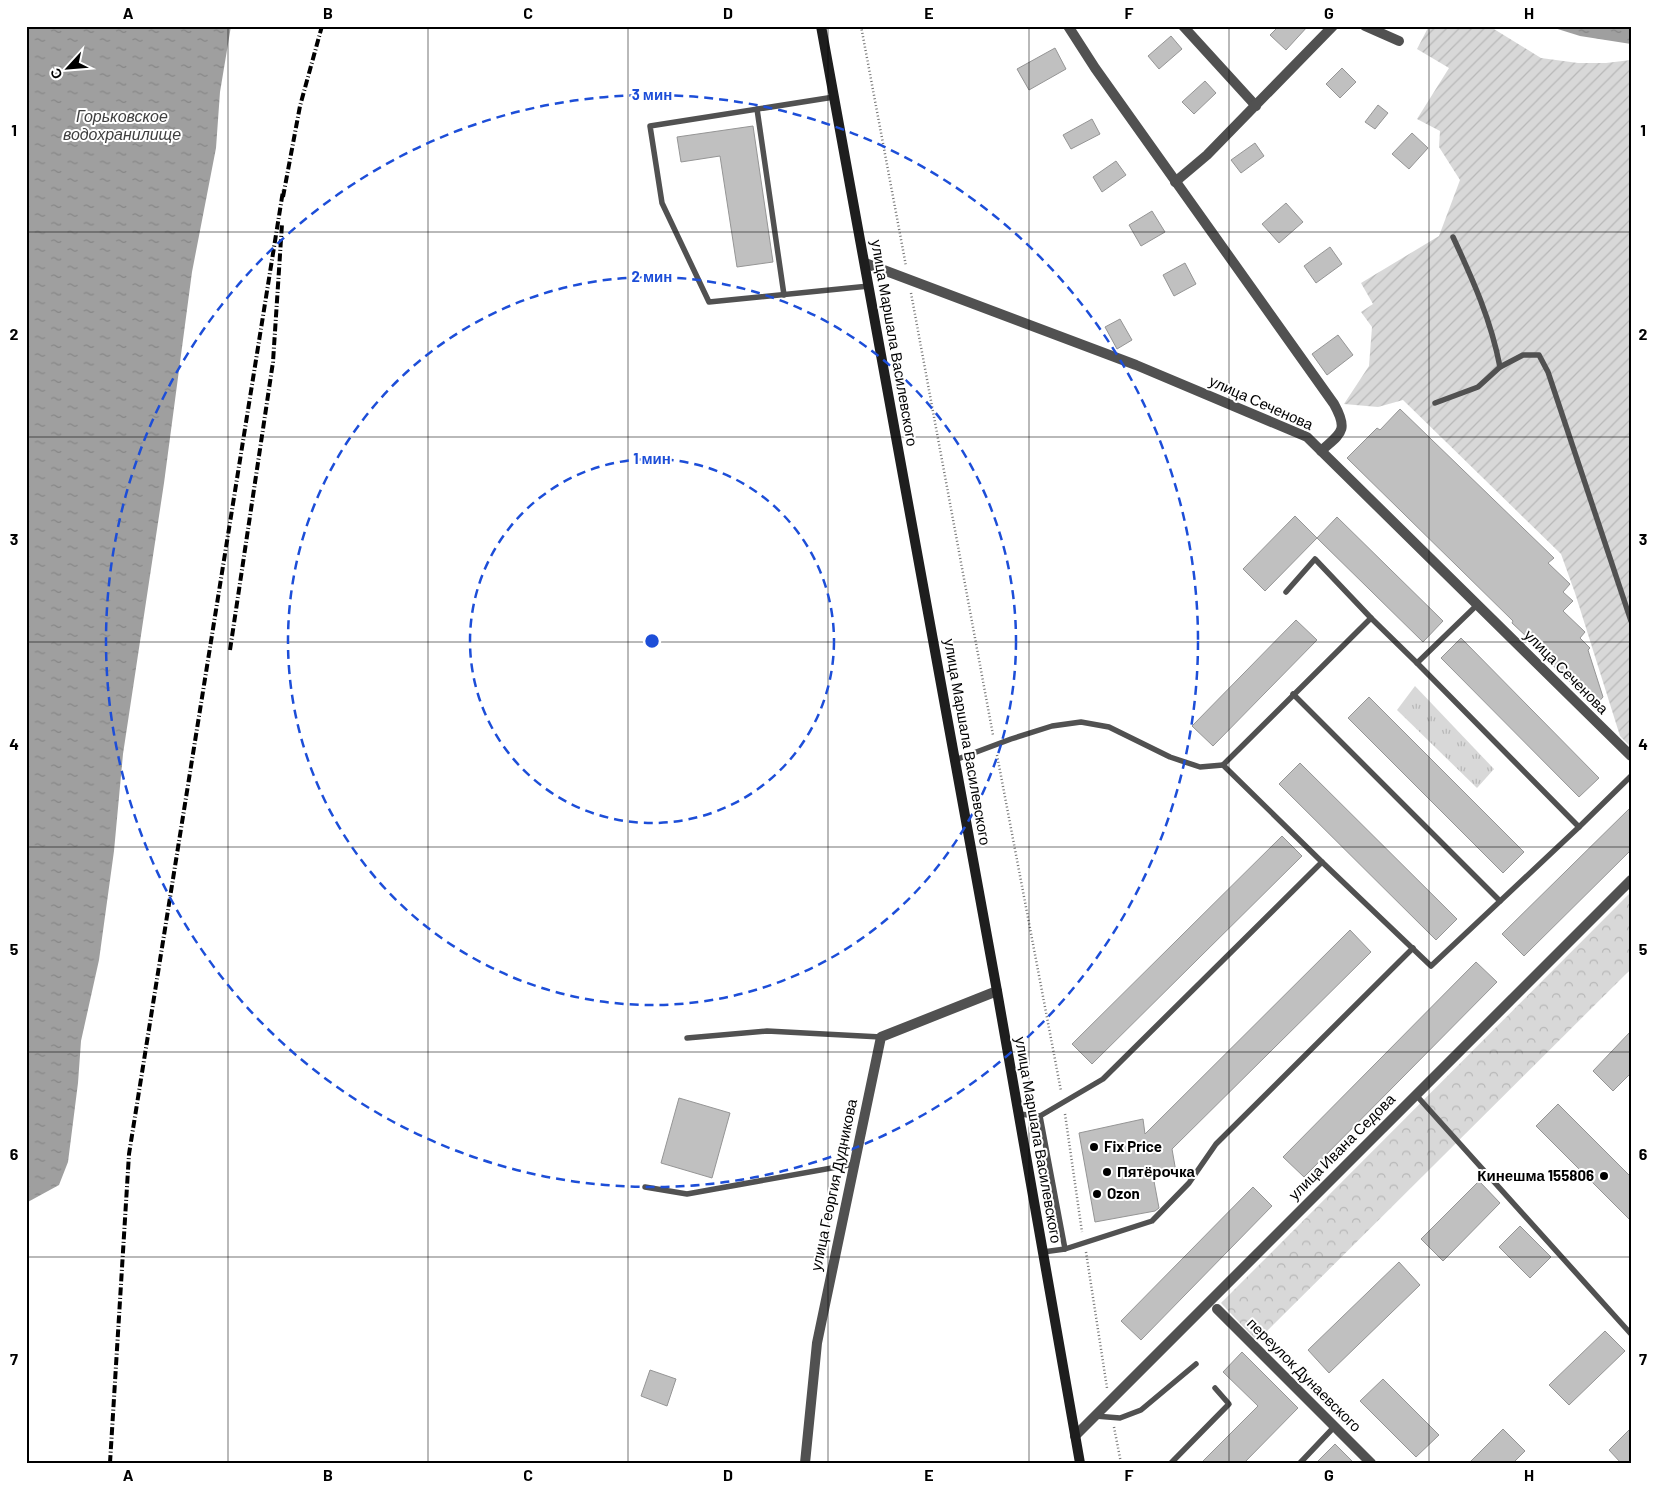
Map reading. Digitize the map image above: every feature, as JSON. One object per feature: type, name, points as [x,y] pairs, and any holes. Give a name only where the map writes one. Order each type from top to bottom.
[{"type":"street","name":"улица Маршала Василевского","points":[[821,26],[955,760],[1080,1463]]},
{"type":"street","points":[[1068,26],[1175,182],[1337,409],[1343,423],[1340,434],[1322,451]]},
{"type":"street","points":[[1183,26],[1256,106]]},
{"type":"street","points":[[1175,182],[1207,155],[1333,26]]},
{"type":"street","points":[[1365,26],[1399,40]]},
{"type":"street","name":"улица Сеченова","points":[[865,263],[1136,365],[1307,437],[1631,756]]},
{"type":"street","name":"улица Ивана Седова","points":[[1075,1436],[1631,880]]},
{"type":"street","points":[[881,1037],[996,991]]},
{"type":"street","name":"улица Георгия Дудникова","points":[[805,1463],[817,1343],[881,1037]]},
{"type":"street","name":"переулок Дунаевского","points":[[1217,1309],[1371,1463]]},
{"type":"lane","points":[[834,98],[650,126],[662,203],[709,302],[869,286]]},
{"type":"lane","points":[[757,109],[784,295]]},
{"type":"lane","points":[[1453,237],[1482,301],[1495,340],[1500,367]]},
{"type":"lane","points":[[1435,403],[1478,387],[1500,367],[1523,356],[1539,355],[1548,372],[1631,622]]},
{"type":"lane","points":[[1286,592],[1315,559],[1370,618],[1418,663],[1579,827]]},
{"type":"lane","points":[[1418,663],[1477,605]]},
{"type":"lane","points":[[955,760],[1052,726],[1081,722],[1109,727],[1170,757],[1200,766],[1223,765],[1370,618]]},
{"type":"lane","points":[[1292,694],[1500,901]]},
{"type":"lane","points":[[1223,765],[1431,966],[1631,776]]},
{"type":"lane","points":[[1018,1114],[1040,1116],[1103,1079],[1322,862]]},
{"type":"lane","points":[[1043,1252],[1065,1249],[1152,1222],[1189,1182],[1216,1144],[1413,948]]},
{"type":"lane","points":[[687,1038],[767,1031],[881,1037]]},
{"type":"lane","points":[[1416,1095],[1631,1334]]},
{"type":"lane","points":[[1040,1116],[1065,1249]]},
{"type":"lane","points":[[645,1186],[688,1194],[854,1164]]},
{"type":"lane","points":[[1095,1416],[1120,1418],[1141,1410],[1196,1364]]},
{"type":"lane","points":[[1171,1463],[1229,1404],[1215,1388]]},
{"type":"lane","points":[[1300,1463],[1335,1426]]},
{"type":"green space","points":[[1429,26],[1489,26],[1541,58],[1578,63],[1606,63],[1631,60],[1631,747],[1620,736],[1561,554],[1403,400],[1378,407],[1344,404],[1369,366],[1372,327],[1361,312],[1373,304],[1361,283],[1439,236],[1460,180],[1439,147],[1440,131],[1417,119],[1449,68],[1417,49]]},
{"type":"green space","points":[[1415,686],[1494,769],[1477,788],[1397,710]]},
{"type":"green space","points":[[1631,892],[1631,969],[1257,1341],[1221,1303]]},
{"type":"water","name":"Горьковское водохранилище","points":[[26,26],[231,26],[220,92],[216,148],[192,272],[164,483],[123,754],[114,851],[99,960],[81,1041],[78,1083],[68,1162],[59,1185],[26,1203]]},
{"type":"water","points":[[1548,26],[1631,26],[1631,44],[1580,36]]},
{"type":"building","points":[[1279,26],[1308,26],[1286,50],[1270,35]]},
{"type":"building","points":[[1171,36],[1182,49],[1159,69],[1148,56]]},
{"type":"building","points":[[1055,48],[1066,69],[1029,90],[1017,69]]},
{"type":"building","points":[[1342,68],[1356,82],[1340,98],[1326,84]]},
{"type":"building","points":[[1205,81],[1216,93],[1194,114],[1182,102]]},
{"type":"building","points":[[1378,105],[1388,113],[1375,129],[1365,122]]},
{"type":"building","points":[[1092,119],[1100,134],[1071,149],[1063,135]]},
{"type":"building","points":[[753,126],[773,262],[737,267],[720,156],[681,162],[677,137]]},
{"type":"building","points":[[1412,133],[1428,148],[1409,169],[1392,154]]},
{"type":"building","points":[[1255,143],[1264,156],[1241,173],[1231,160]]},
{"type":"building","points":[[1116,161],[1126,175],[1102,192],[1093,177]]},
{"type":"building","points":[[1286,203],[1303,222],[1279,243],[1262,224]]},
{"type":"building","points":[[1152,211],[1165,232],[1141,246],[1129,225]]},
{"type":"building","points":[[1330,247],[1342,264],[1316,283],[1304,266]]},
{"type":"building","points":[[1185,263],[1196,284],[1174,296],[1163,275]]},
{"type":"building","points":[[1120,319],[1132,340],[1117,349],[1105,327]]},
{"type":"building","points":[[1338,335],[1353,355],[1327,375],[1312,354]]},
{"type":"building","points":[[1400,409],[1554,558],[1548,563],[1570,584],[1563,592],[1573,601],[1563,611],[1585,632],[1580,638],[1590,648],[1588,650],[1603,697],[1595,706],[1543,656],[1545,654],[1512,623],[1513,621],[1347,458],[1377,428],[1380,430]]},
{"type":"building","points":[[1295,516],[1317,538],[1265,591],[1243,569]]},
{"type":"building","points":[[1337,517],[1443,621],[1423,642],[1317,538]]},
{"type":"building","points":[[1296,620],[1317,640],[1213,746],[1192,726]]},
{"type":"building","points":[[1461,638],[1599,778],[1579,797],[1441,658]]},
{"type":"building","points":[[1369,697],[1524,852],[1503,873],[1348,718]]},
{"type":"building","points":[[1300,763],[1457,919],[1436,940],[1279,784]]},
{"type":"building","points":[[1631,807],[1631,850],[1524,956],[1502,934]]},
{"type":"building","points":[[1282,836],[1302,856],[1092,1064],[1072,1044]]},
{"type":"building","points":[[1350,930],[1371,952],[1172,1149],[1176,1172],[1153,1176],[1159,1208],[1155,1211],[1095,1222],[1079,1133],[1143,1119],[1145,1134]]},
{"type":"building","points":[[1476,962],[1497,982],[1304,1177],[1283,1157]]},
{"type":"building","points":[[1631,1031],[1631,1073],[1613,1091],[1593,1071]]},
{"type":"building","points":[[679,1098],[730,1113],[712,1178],[661,1163]]},
{"type":"building","points":[[1558,1104],[1631,1177],[1631,1221],[1536,1126]]},
{"type":"building","points":[[1479,1181],[1500,1203],[1443,1261],[1421,1239]]},
{"type":"building","points":[[1253,1187],[1272,1206],[1141,1340],[1121,1321]]},
{"type":"building","points":[[1520,1226],[1551,1257],[1530,1278],[1499,1247]]},
{"type":"building","points":[[1399,1262],[1420,1285],[1329,1373],[1308,1350]]},
{"type":"building","points":[[1605,1331],[1625,1351],[1569,1405],[1549,1385]]},
{"type":"building","points":[[1242,1352],[1298,1408],[1244,1463],[1201,1463],[1258,1406],[1223,1372]]},
{"type":"building","points":[[650,1370],[676,1379],[667,1406],[641,1396]]},
{"type":"building","points":[[1383,1379],[1439,1435],[1416,1457],[1360,1401]]},
{"type":"building","points":[[1631,1428],[1631,1463],[1621,1463],[1609,1450]]},
{"type":"building","points":[[1503,1429],[1525,1451],[1513,1463],[1469,1463]]},
{"type":"building","points":[[1335,1444],[1354,1463],[1316,1463]]},
{"type":"railway","points":[[283,197],[300,106],[322,26]]},
{"type":"railway","points":[[110,1463],[129,1154],[283,191]]},
{"type":"railway","points":[[230,650],[273,362],[282,224]]},
{"type":"place","name":"Fix Price","points":[[1094,1147]]},
{"type":"place","name":"Пятёрочка","points":[[1107,1172]]},
{"type":"place","name":"Кинешма 155806","points":[[1604,1176]]},
{"type":"place","name":"Ozon","points":[[1097,1194]]}]
